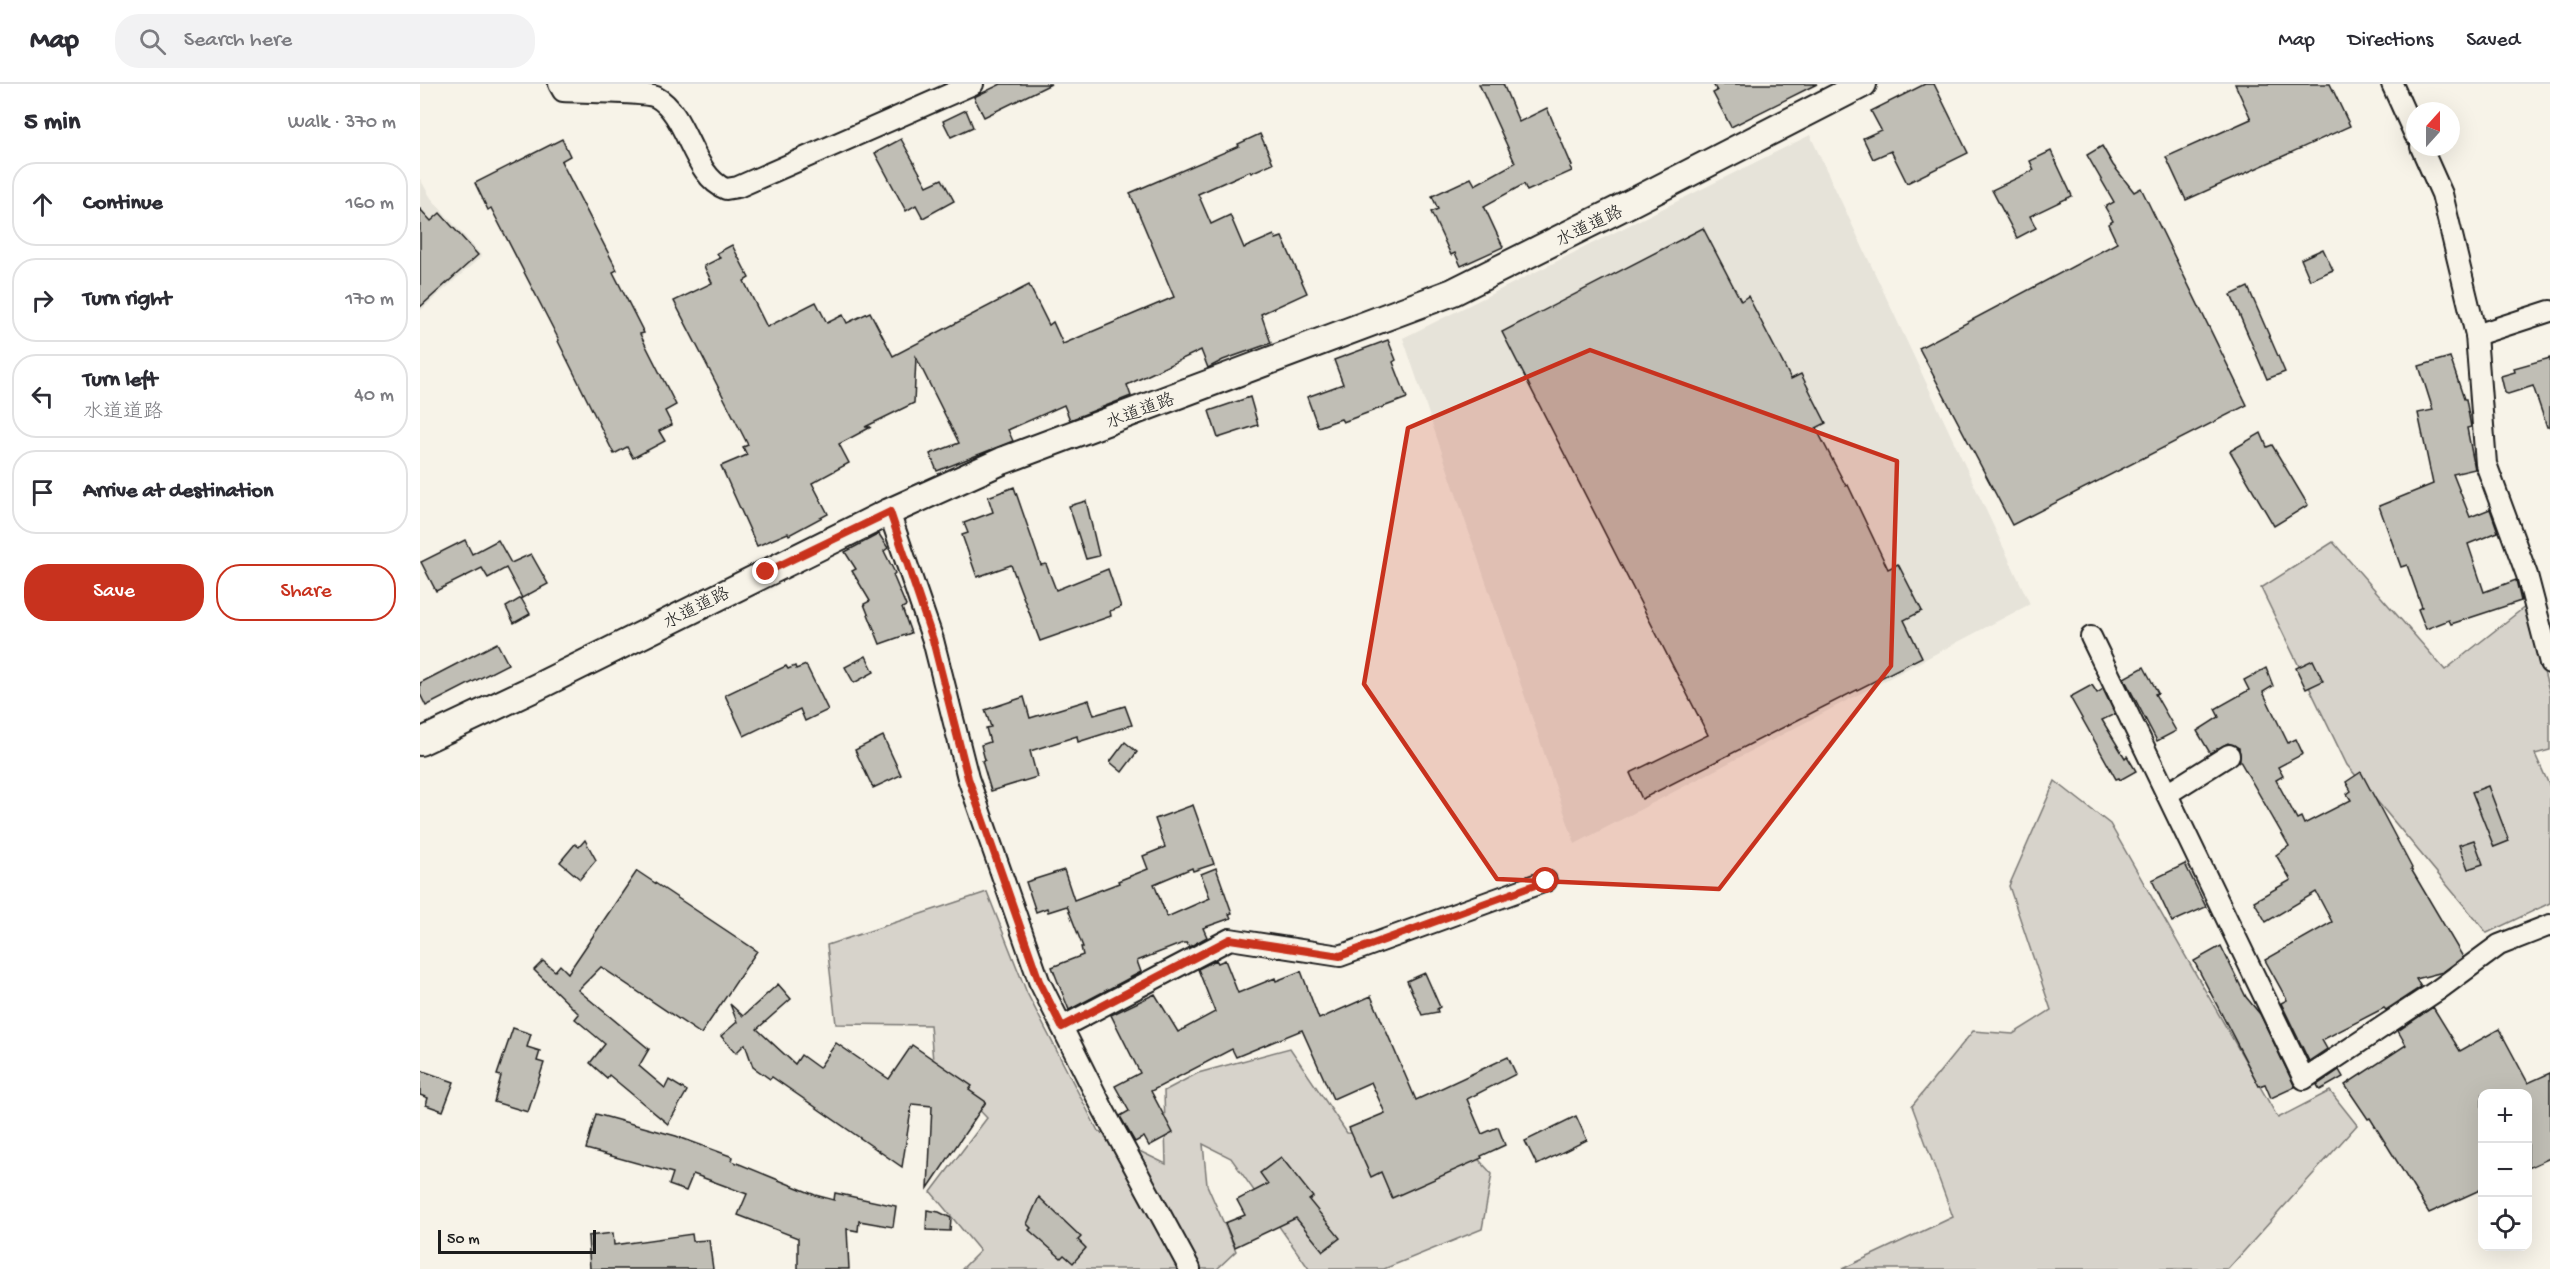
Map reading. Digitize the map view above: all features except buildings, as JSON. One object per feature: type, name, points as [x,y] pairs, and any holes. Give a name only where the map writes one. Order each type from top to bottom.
[{"type":"street","points":[[559,84],[563,91],[654,96],[667,105],[711,179],[726,189],[738,188],[974,84]]},
{"type":"street","name":"水道道路","points":[[420,742],[548,682],[890,512],[1002,461],[1453,292],[1863,84]]},
{"type":"street","points":[[2392,84],[2406,115]]},
{"type":"street","points":[[2425,156],[2442,194],[2476,334],[2486,464],[2527,575],[2550,663]]},
{"type":"street","points":[[2476,334],[2550,311]]},
{"type":"street","points":[[890,512],[933,640],[968,778],[1039,981],[1103,1109],[1190,1269]]},
{"type":"street","points":[[2091,637],[2304,1079],[2438,990],[2499,945],[2550,925]]},
{"type":"street","points":[[2167,794],[2229,755]]},
{"type":"street","points":[[1062,1027],[1230,939],[1340,956],[1546,881]]},
{"type":"highlighted area","points":[[1590,350],[1897,461],[1891,666],[1719,889],[1497,879],[1364,684],[1408,428]]},
{"type":"shaded area","points":[[1810,135],[2030,604],[1575,844],[1403,338]]},
{"type":"shaded area","points":[[420,179],[431,198],[482,256],[420,311]]},
{"type":"shaded area","points":[[2333,542],[2445,670],[2526,606],[2550,694],[2550,750],[2535,754],[2550,787],[2550,903],[2487,933],[2347,765],[2261,588]]},
{"type":"shaded area","points":[[2055,781],[2110,824],[2278,1118],[2330,1091],[2357,1125],[2228,1269],[1842,1269],[1953,1217],[1912,1106],[1973,1031],[2013,1034],[2051,1010],[2009,886]]},
{"type":"shaded area","points":[[987,892],[1027,993],[1098,1131],[1166,1164],[1164,1091],[1198,1073],[1290,1048],[1347,1133],[1457,1136],[1492,1174],[1482,1229],[1384,1269],[1309,1269],[1231,1158],[1203,1144],[1207,1185],[1236,1251],[1217,1269],[962,1269],[980,1251],[931,1192],[987,1118],[933,1061],[930,1025],[836,1024],[827,945]]},
{"type":"route","points":[[766,572],[890,512],[933,640],[968,778],[1039,981],[1062,1027],[1230,939],[1340,956],[1546,881]]}]
